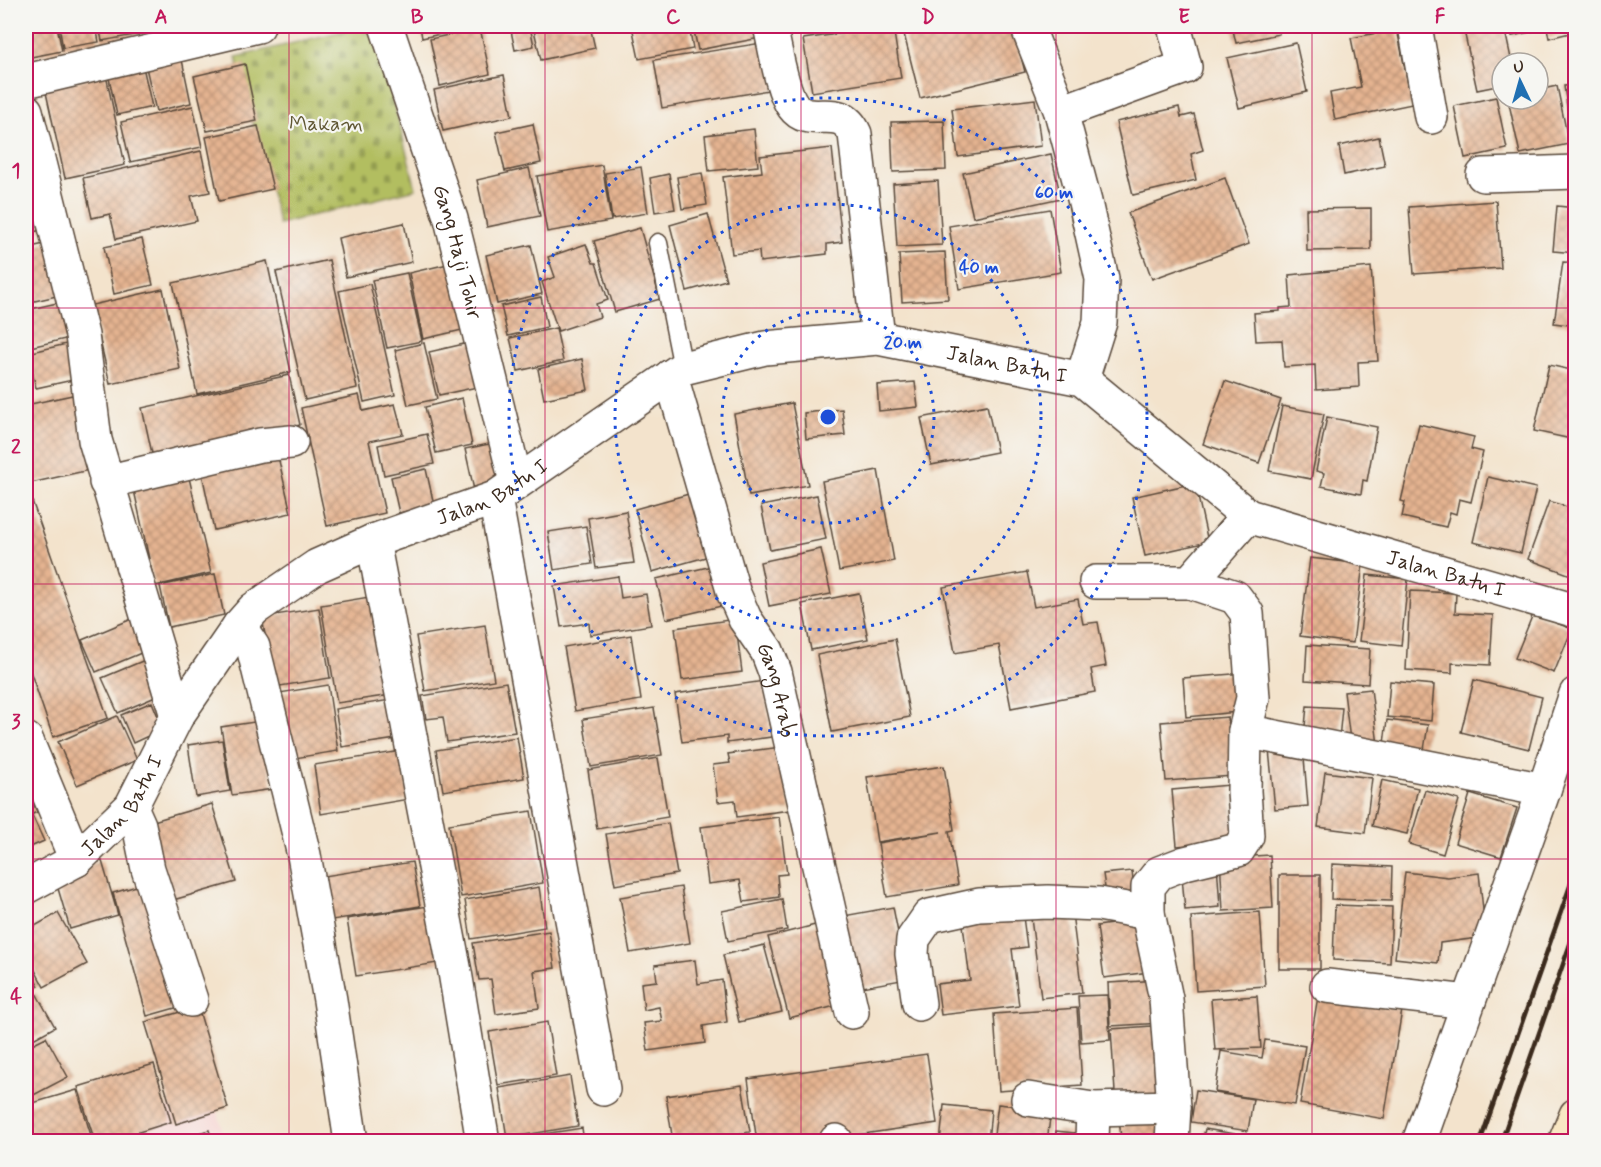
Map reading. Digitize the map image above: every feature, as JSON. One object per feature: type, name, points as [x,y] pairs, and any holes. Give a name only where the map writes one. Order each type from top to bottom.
[{"type":"main road","points":[[1565,1142],[1575,1115]]},
{"type":"street","points":[[26,81],[258,26]]},
{"type":"street","name":"Gang Haji Tohir","points":[[386,26],[451,219],[505,490],[603,1089]]},
{"type":"street","points":[[770,26],[786,94],[793,108],[803,115],[841,117],[851,124],[855,134],[878,338]]},
{"type":"street","name":"Jalan Batu I","points":[[1027,26],[1060,112],[1085,202],[1102,279],[1100,322],[1082,379]]},
{"type":"street","points":[[1060,112],[1185,66],[1174,26]]},
{"type":"street","points":[[1415,26],[1431,117]]},
{"type":"street","points":[[26,111],[82,335],[95,440],[177,716]]},
{"type":"street","points":[[1483,175],[1575,172]]},
{"type":"street","name":"Jalan Batu I","points":[[26,887],[76,860],[131,807],[177,716],[239,626],[255,609],[317,566],[372,541],[505,490],[677,372],[765,348],[878,338],[1082,379],[1248,516],[1575,611]]},
{"type":"street","name":"Gang Arab","points":[[677,372],[734,594],[745,619],[766,651],[775,672],[852,1012]]},
{"type":"street","points":[[106,482],[260,445],[291,442]]},
{"type":"street","points":[[1190,582],[1248,516]]},
{"type":"street","points":[[372,541],[455,972],[483,1142]]},
{"type":"street","points":[[1096,582],[1190,582],[1235,597],[1247,613],[1253,698],[1245,731],[1244,791],[1247,836],[1238,850],[1185,863],[1159,873],[1149,887],[1148,914],[1166,999],[1174,1107],[1172,1142]]},
{"type":"street","points":[[239,626],[253,647],[304,855],[330,1000],[351,1142]]},
{"type":"street","points":[[1419,1142],[1544,790],[1575,694]]},
{"type":"street","points":[[1245,731],[1544,790]]},
{"type":"street","points":[[26,739],[76,860]]},
{"type":"street","points":[[131,807],[139,825],[148,869],[191,1000]]},
{"type":"street","points":[[919,1004],[912,954],[913,939],[929,916],[979,905],[1048,902],[1099,904],[1148,914]]},
{"type":"street","points":[[1327,986],[1468,1002]]},
{"type":"street","points":[[1028,1099],[1094,1109],[1174,1107]]},
{"type":"street","points":[[1092,1142],[1094,1109]]},
{"type":"lane","points":[[658,243],[677,372]]},
{"type":"shaded area","points":[[213,1092],[225,1141],[63,1142]]},
{"type":"green space","name":"Makam","points":[[364,26],[374,26],[416,189],[279,224],[236,57]]},
{"type":"building","points":[[26,26],[57,26],[62,51],[26,58]]},
{"type":"building","points":[[59,26],[96,26],[99,42],[63,48]]},
{"type":"building","points":[[99,26],[139,26],[140,34],[102,41]]},
{"type":"building","points":[[420,26],[476,26],[422,38]]},
{"type":"building","points":[[510,26],[530,26],[534,46],[515,50]]},
{"type":"building","points":[[533,26],[590,26],[595,48],[541,60]]},
{"type":"building","points":[[632,26],[689,26],[693,49],[639,59]]},
{"type":"building","points":[[693,26],[762,26],[765,37],[698,50]]},
{"type":"building","points":[[893,26],[901,78],[812,92],[803,39]]},
{"type":"building","points":[[937,26],[1013,26],[1025,72],[920,98],[904,34]]},
{"type":"building","points":[[1232,26],[1278,26],[1279,34],[1236,43]]},
{"type":"building","points":[[1463,26],[1504,26],[1509,51],[1490,51],[1490,87],[1477,90]]},
{"type":"building","points":[[1510,26],[1573,26],[1574,32],[1549,38],[1547,28],[1512,36]]},
{"type":"building","points":[[480,28],[490,74],[440,86],[430,39]]},
{"type":"building","points":[[1397,29],[1412,104],[1335,120],[1330,93],[1361,87],[1351,38]]},
{"type":"building","points":[[768,42],[775,89],[662,108],[654,60]]},
{"type":"building","points":[[1296,43],[1307,92],[1239,108],[1227,58]]},
{"type":"building","points":[[181,55],[191,103],[156,111],[145,63]]},
{"type":"building","points":[[142,62],[152,107],[117,115],[107,69]]},
{"type":"building","points":[[245,64],[257,121],[207,131],[194,76]]},
{"type":"building","points":[[106,75],[125,165],[65,178],[45,88]]},
{"type":"building","points":[[504,75],[512,116],[443,131],[434,90]]},
{"type":"building","points":[[1576,85],[1576,138],[1572,139],[1564,86]]},
{"type":"building","points":[[1557,86],[1569,144],[1520,154],[1511,111],[1550,111],[1550,87]]},
{"type":"building","points":[[1490,98],[1490,111],[1499,111],[1507,149],[1465,158],[1454,106]]},
{"type":"building","points":[[1035,99],[1041,146],[958,157],[952,109]]},
{"type":"building","points":[[193,106],[202,147],[130,162],[121,122]]},
{"type":"building","points":[[1179,107],[1181,117],[1194,114],[1203,150],[1191,154],[1196,180],[1133,195],[1116,122]]},
{"type":"building","points":[[944,121],[946,170],[893,172],[891,122]]},
{"type":"building","points":[[533,124],[541,163],[505,171],[496,132]]},
{"type":"building","points":[[258,126],[273,189],[219,201],[206,137]]},
{"type":"building","points":[[754,129],[758,166],[709,171],[705,135]]},
{"type":"building","points":[[1379,137],[1385,166],[1344,175],[1339,146]]},
{"type":"building","points":[[832,148],[842,242],[827,244],[827,254],[760,262],[759,251],[732,254],[723,177],[762,172],[760,156]]},
{"type":"building","points":[[201,151],[210,192],[191,196],[197,221],[116,239],[110,214],[92,218],[83,178]]},
{"type":"building","points":[[1051,154],[1061,198],[973,217],[963,173]]},
{"type":"building","points":[[602,165],[611,221],[547,232],[537,176]]},
{"type":"building","points":[[641,167],[648,213],[612,219],[605,173]]},
{"type":"building","points":[[529,168],[540,216],[487,227],[477,180]]},
{"type":"building","points":[[702,173],[707,205],[682,209],[677,177]]},
{"type":"building","points":[[669,174],[675,209],[655,212],[650,178]]},
{"type":"building","points":[[1225,178],[1249,244],[1152,279],[1128,213]]},
{"type":"building","points":[[938,181],[942,245],[897,247],[893,184]]},
{"type":"building","points":[[45,188],[53,228],[27,233],[26,192]]},
{"type":"building","points":[[1496,201],[1501,268],[1414,274],[1409,207]]},
{"type":"building","points":[[1557,206],[1576,208],[1576,253],[1553,251]]},
{"type":"building","points":[[1371,208],[1371,250],[1307,251],[1306,209]]},
{"type":"building","points":[[1050,209],[1061,272],[959,289],[949,226]]},
{"type":"building","points":[[708,214],[726,280],[687,291],[670,225]]},
{"type":"building","points":[[404,223],[412,262],[346,277],[338,238]]},
{"type":"building","points":[[640,228],[660,299],[615,312],[594,241]]},
{"type":"building","points":[[142,239],[153,285],[114,294],[104,247]]},
{"type":"building","points":[[49,243],[61,295],[26,303],[26,248]]},
{"type":"building","points":[[586,244],[593,263],[596,263],[608,300],[596,304],[600,317],[558,331],[542,282],[555,277],[548,257]]},
{"type":"building","points":[[531,245],[542,294],[497,304],[486,255]]},
{"type":"building","points":[[945,252],[948,299],[902,302],[899,254]]},
{"type":"building","points":[[329,260],[357,388],[305,400],[276,272]]},
{"type":"building","points":[[267,261],[291,372],[197,394],[173,283]]},
{"type":"building","points":[[461,261],[475,327],[423,339],[409,273]]},
{"type":"building","points":[[1563,262],[1576,263],[1576,326],[1554,323]]},
{"type":"building","points":[[1371,267],[1378,361],[1358,362],[1359,387],[1316,390],[1315,365],[1284,367],[1282,340],[1256,341],[1254,313],[1280,311],[1280,308],[1291,307],[1289,275]]},
{"type":"building","points":[[407,273],[422,341],[387,348],[372,280]]},
{"type":"building","points":[[370,284],[395,395],[364,402],[339,291]]},
{"type":"building","points":[[163,289],[180,369],[110,384],[92,305]]},
{"type":"building","points":[[541,297],[547,327],[508,336],[501,306]]},
{"type":"building","points":[[66,301],[74,337],[26,348],[26,310]]},
{"type":"building","points":[[556,328],[563,361],[518,371],[510,338]]},
{"type":"building","points":[[477,341],[487,385],[439,395],[429,352]]},
{"type":"building","points":[[75,342],[82,378],[36,388],[28,353]]},
{"type":"building","points":[[424,343],[437,399],[408,405],[395,350]]},
{"type":"building","points":[[582,359],[588,390],[544,399],[538,369]]},
{"type":"building","points":[[1549,365],[1576,371],[1576,440],[1534,431]]},
{"type":"building","points":[[289,375],[300,425],[153,458],[142,408]]},
{"type":"building","points":[[1225,381],[1281,400],[1259,463],[1203,444]]},
{"type":"building","points":[[915,382],[918,407],[879,411],[877,385]]},
{"type":"building","points":[[77,394],[94,469],[26,484],[26,405]]},
{"type":"building","points":[[359,395],[363,411],[395,404],[403,434],[369,441],[385,513],[327,526],[301,408]]},
{"type":"building","points":[[462,398],[472,445],[436,453],[425,407]]},
{"type":"building","points":[[792,403],[808,485],[749,496],[734,414]]},
{"type":"building","points":[[987,405],[997,452],[931,465],[921,418]]},
{"type":"building","points":[[1282,406],[1324,414],[1311,479],[1269,471]]},
{"type":"building","points":[[842,409],[845,435],[806,439],[804,413]]},
{"type":"building","points":[[1327,417],[1377,427],[1367,481],[1363,480],[1361,494],[1321,486],[1324,473],[1316,471]]},
{"type":"building","points":[[1419,424],[1474,437],[1471,449],[1483,452],[1471,502],[1459,499],[1456,514],[1450,512],[1446,527],[1402,517],[1405,502],[1401,501]]},
{"type":"building","points":[[427,434],[434,464],[384,475],[378,445]]},
{"type":"building","points":[[494,443],[504,483],[474,490],[465,449]]},
{"type":"building","points":[[277,452],[291,513],[214,530],[201,469]]},
{"type":"building","points":[[187,469],[211,573],[155,586],[132,481]]},
{"type":"building","points":[[426,469],[434,505],[399,513],[391,477]]},
{"type":"building","points":[[878,470],[894,561],[839,571],[822,481]]},
{"type":"building","points":[[1488,477],[1536,488],[1521,553],[1473,542]]},
{"type":"building","points":[[1195,483],[1208,542],[1145,556],[1132,497]]},
{"type":"building","points":[[696,492],[713,555],[652,572],[635,509]]},
{"type":"building","points":[[30,495],[108,718],[53,737],[26,659],[26,496]]},
{"type":"building","points":[[817,495],[826,539],[770,550],[761,506]]},
{"type":"building","points":[[1549,501],[1576,510],[1576,577],[1528,559]]},
{"type":"building","points":[[626,511],[634,563],[596,568],[588,518]]},
{"type":"building","points":[[586,526],[592,564],[554,570],[548,532]]},
{"type":"building","points":[[821,549],[831,594],[769,606],[760,562]]},
{"type":"building","points":[[1310,558],[1363,564],[1353,643],[1300,636]]},
{"type":"building","points":[[721,564],[730,604],[666,619],[656,579]]},
{"type":"building","points":[[1027,572],[1034,607],[1078,599],[1083,624],[1098,622],[1106,666],[1091,669],[1095,692],[1011,708],[999,645],[955,653],[943,587]]},
{"type":"building","points":[[215,574],[224,615],[169,627],[160,586]]},
{"type":"building","points":[[1367,575],[1408,579],[1401,646],[1359,641]]},
{"type":"building","points":[[618,576],[621,598],[646,594],[651,625],[590,635],[589,623],[561,627],[554,586]]},
{"type":"building","points":[[1410,591],[1456,593],[1455,613],[1493,615],[1490,665],[1452,663],[1452,673],[1406,670]]},
{"type":"building","points":[[859,593],[868,639],[811,650],[802,604]]},
{"type":"building","points":[[375,596],[391,695],[337,703],[321,605]]},
{"type":"building","points":[[319,608],[330,678],[274,687],[262,617]]},
{"type":"building","points":[[1533,614],[1572,629],[1554,673],[1515,658]]},
{"type":"building","points":[[139,616],[153,648],[96,672],[82,640]]},
{"type":"building","points":[[735,619],[742,672],[682,680],[675,628]]},
{"type":"building","points":[[485,625],[494,680],[425,691],[416,636]]},
{"type":"building","points":[[631,635],[641,700],[575,711],[564,647]]},
{"type":"building","points":[[895,639],[910,717],[832,732],[817,655]]},
{"type":"building","points":[[1307,645],[1370,649],[1368,684],[1305,680]]},
{"type":"building","points":[[152,657],[167,692],[118,713],[102,678]]},
{"type":"building","points":[[1245,673],[1248,711],[1186,717],[1183,678]]},
{"type":"building","points":[[1474,680],[1542,697],[1529,749],[1461,732]]},
{"type":"building","points":[[764,681],[771,737],[727,743],[727,736],[682,742],[675,694]]},
{"type":"building","points":[[1390,681],[1434,685],[1431,721],[1387,717]]},
{"type":"building","points":[[506,682],[515,732],[447,742],[443,717],[426,719],[422,696]]},
{"type":"building","points":[[328,685],[338,751],[283,760],[273,694]]},
{"type":"building","points":[[1371,689],[1378,745],[1351,748],[1344,692]]},
{"type":"building","points":[[390,700],[396,739],[342,747],[335,709]]},
{"type":"building","points":[[152,702],[163,729],[133,743],[121,715]]},
{"type":"building","points":[[1307,706],[1342,708],[1339,739],[1304,736]]},
{"type":"building","points":[[654,708],[662,755],[591,767],[583,719]]},
{"type":"building","points":[[117,716],[137,760],[77,785],[58,742]]},
{"type":"building","points":[[1228,717],[1233,776],[1166,781],[1161,722]]},
{"type":"building","points":[[1387,720],[1428,725],[1423,756],[1383,751]]},
{"type":"building","points":[[261,721],[273,789],[232,795],[221,727]]},
{"type":"building","points":[[517,737],[524,778],[443,791],[436,750]]},
{"type":"building","points":[[222,740],[230,791],[196,797],[188,745]]},
{"type":"building","points":[[1303,746],[1308,806],[1275,809],[1269,750]]},
{"type":"building","points":[[781,747],[790,810],[737,817],[735,800],[718,802],[713,765],[730,763],[728,754]]},
{"type":"building","points":[[401,751],[409,799],[321,814],[314,765]]},
{"type":"building","points":[[658,758],[668,817],[597,829],[588,770]]},
{"type":"building","points":[[944,766],[954,830],[949,831],[958,885],[887,897],[878,843],[941,832],[877,842],[867,777]]},
{"type":"building","points":[[1325,772],[1372,778],[1365,833],[1318,827]]},
{"type":"building","points":[[1382,780],[1418,788],[1407,834],[1372,826]]},
{"type":"building","points":[[26,785],[37,812],[26,817]]},
{"type":"building","points":[[1230,785],[1235,841],[1177,846],[1172,790]]},
{"type":"building","points":[[1425,790],[1459,800],[1443,854],[1409,844]]},
{"type":"building","points":[[1470,794],[1517,808],[1501,857],[1455,843]]},
{"type":"building","points":[[212,804],[236,882],[173,900],[150,822]]},
{"type":"building","points":[[531,811],[543,883],[461,897],[449,824]]},
{"type":"building","points":[[32,815],[44,841],[26,849],[26,818]]},
{"type":"building","points":[[779,817],[787,874],[777,875],[779,897],[744,902],[740,880],[708,884],[701,827]]},
{"type":"building","points":[[668,823],[677,874],[615,885],[606,834]]},
{"type":"building","points":[[1270,855],[1273,908],[1223,911],[1220,858]]},
{"type":"building","points":[[102,861],[118,915],[70,929],[54,875]]},
{"type":"building","points":[[412,862],[420,906],[332,920],[324,876]]},
{"type":"building","points":[[1217,863],[1220,907],[1185,910],[1181,866]]},
{"type":"building","points":[[1332,864],[1392,867],[1391,901],[1331,899]]},
{"type":"building","points":[[1132,871],[1135,898],[1107,901],[1103,874]]},
{"type":"building","points":[[1405,872],[1448,877],[1479,873],[1486,937],[1440,943],[1438,963],[1395,958]]},
{"type":"building","points":[[1279,875],[1320,875],[1320,969],[1279,969]]},
{"type":"building","points":[[150,882],[186,1005],[147,1016],[113,893]]},
{"type":"building","points":[[539,887],[545,927],[471,939],[465,900]]},
{"type":"building","points":[[681,887],[690,943],[630,953],[620,897]]},
{"type":"building","points":[[782,899],[787,930],[728,941],[722,911]]},
{"type":"building","points":[[434,905],[444,962],[356,976],[347,919]]},
{"type":"building","points":[[1071,905],[1082,993],[1041,998],[1030,910]]},
{"type":"building","points":[[1335,905],[1392,907],[1390,963],[1333,960]]},
{"type":"building","points":[[893,907],[907,979],[852,989],[838,917]]},
{"type":"building","points":[[1022,909],[1027,947],[1012,949],[1019,1006],[941,1015],[937,984],[970,980],[962,917]]},
{"type":"building","points":[[1260,912],[1265,986],[1196,991],[1191,917]]},
{"type":"building","points":[[58,913],[87,964],[44,987],[26,953],[26,931]]},
{"type":"building","points":[[1143,920],[1149,972],[1104,978],[1097,926]]},
{"type":"building","points":[[827,922],[847,1003],[789,1018],[768,937]]},
{"type":"building","points":[[549,931],[555,968],[534,971],[539,1008],[496,1014],[491,979],[479,980],[473,943]]},
{"type":"building","points":[[764,945],[782,1012],[739,1022],[723,955]]},
{"type":"building","points":[[695,960],[698,984],[722,980],[727,1022],[703,1026],[705,1043],[648,1051],[644,1023],[662,1021],[659,1007],[644,1010],[641,983],[657,981],[655,965]]},
{"type":"building","points":[[26,963],[39,986],[26,994]]},
{"type":"building","points":[[1161,980],[1163,1023],[1110,1026],[1108,983]]},
{"type":"building","points":[[36,993],[55,1027],[26,1043],[26,999]]},
{"type":"building","points":[[1107,995],[1110,1040],[1081,1042],[1078,996]]},
{"type":"building","points":[[1257,996],[1261,1048],[1215,1050],[1211,999]]},
{"type":"building","points":[[1318,996],[1402,1010],[1384,1119],[1300,1104]]},
{"type":"building","points":[[198,1007],[228,1108],[176,1124],[145,1022]]},
{"type":"building","points":[[1077,1008],[1082,1085],[999,1091],[994,1014]]},
{"type":"building","points":[[547,1022],[556,1076],[498,1085],[489,1032]]},
{"type":"building","points":[[1165,1025],[1170,1105],[1116,1108],[1111,1029]]},
{"type":"building","points":[[46,1037],[68,1077],[26,1099],[26,1047]]},
{"type":"building","points":[[1265,1040],[1305,1046],[1295,1105],[1215,1092],[1221,1051],[1262,1058]]},
{"type":"building","points":[[927,1054],[937,1123],[810,1142],[757,1142],[748,1079]]},
{"type":"building","points":[[154,1064],[171,1122],[107,1142],[95,1142],[78,1087]]},
{"type":"building","points":[[570,1076],[578,1126],[507,1138],[499,1088]]},
{"type":"building","points":[[742,1085],[750,1132],[673,1142],[666,1096]]},
{"type":"building","points":[[77,1090],[93,1142],[26,1142],[26,1105]]},
{"type":"building","points":[[1196,1090],[1253,1099],[1248,1131],[1191,1122]]},
{"type":"building","points":[[998,1104],[1051,1110],[1047,1142],[993,1142]]},
{"type":"building","points":[[944,1105],[991,1110],[988,1142],[940,1142]]},
{"type":"building","points":[[1164,1109],[1166,1142],[1121,1142],[1119,1112]]},
{"type":"building","points":[[582,1128],[584,1142],[506,1142],[506,1140]]},
{"type":"building","points":[[1205,1129],[1246,1136],[1246,1142],[1202,1142]]},
{"type":"building","points":[[209,1130],[213,1142],[171,1142],[171,1141]]},
{"type":"building","points":[[1056,1131],[1083,1134],[1082,1142],[1055,1142]]},
{"type":"railway","points":[[1480,1142],[1576,869]]},
{"type":"railway","points":[[1501,1142],[1576,927]]}]
